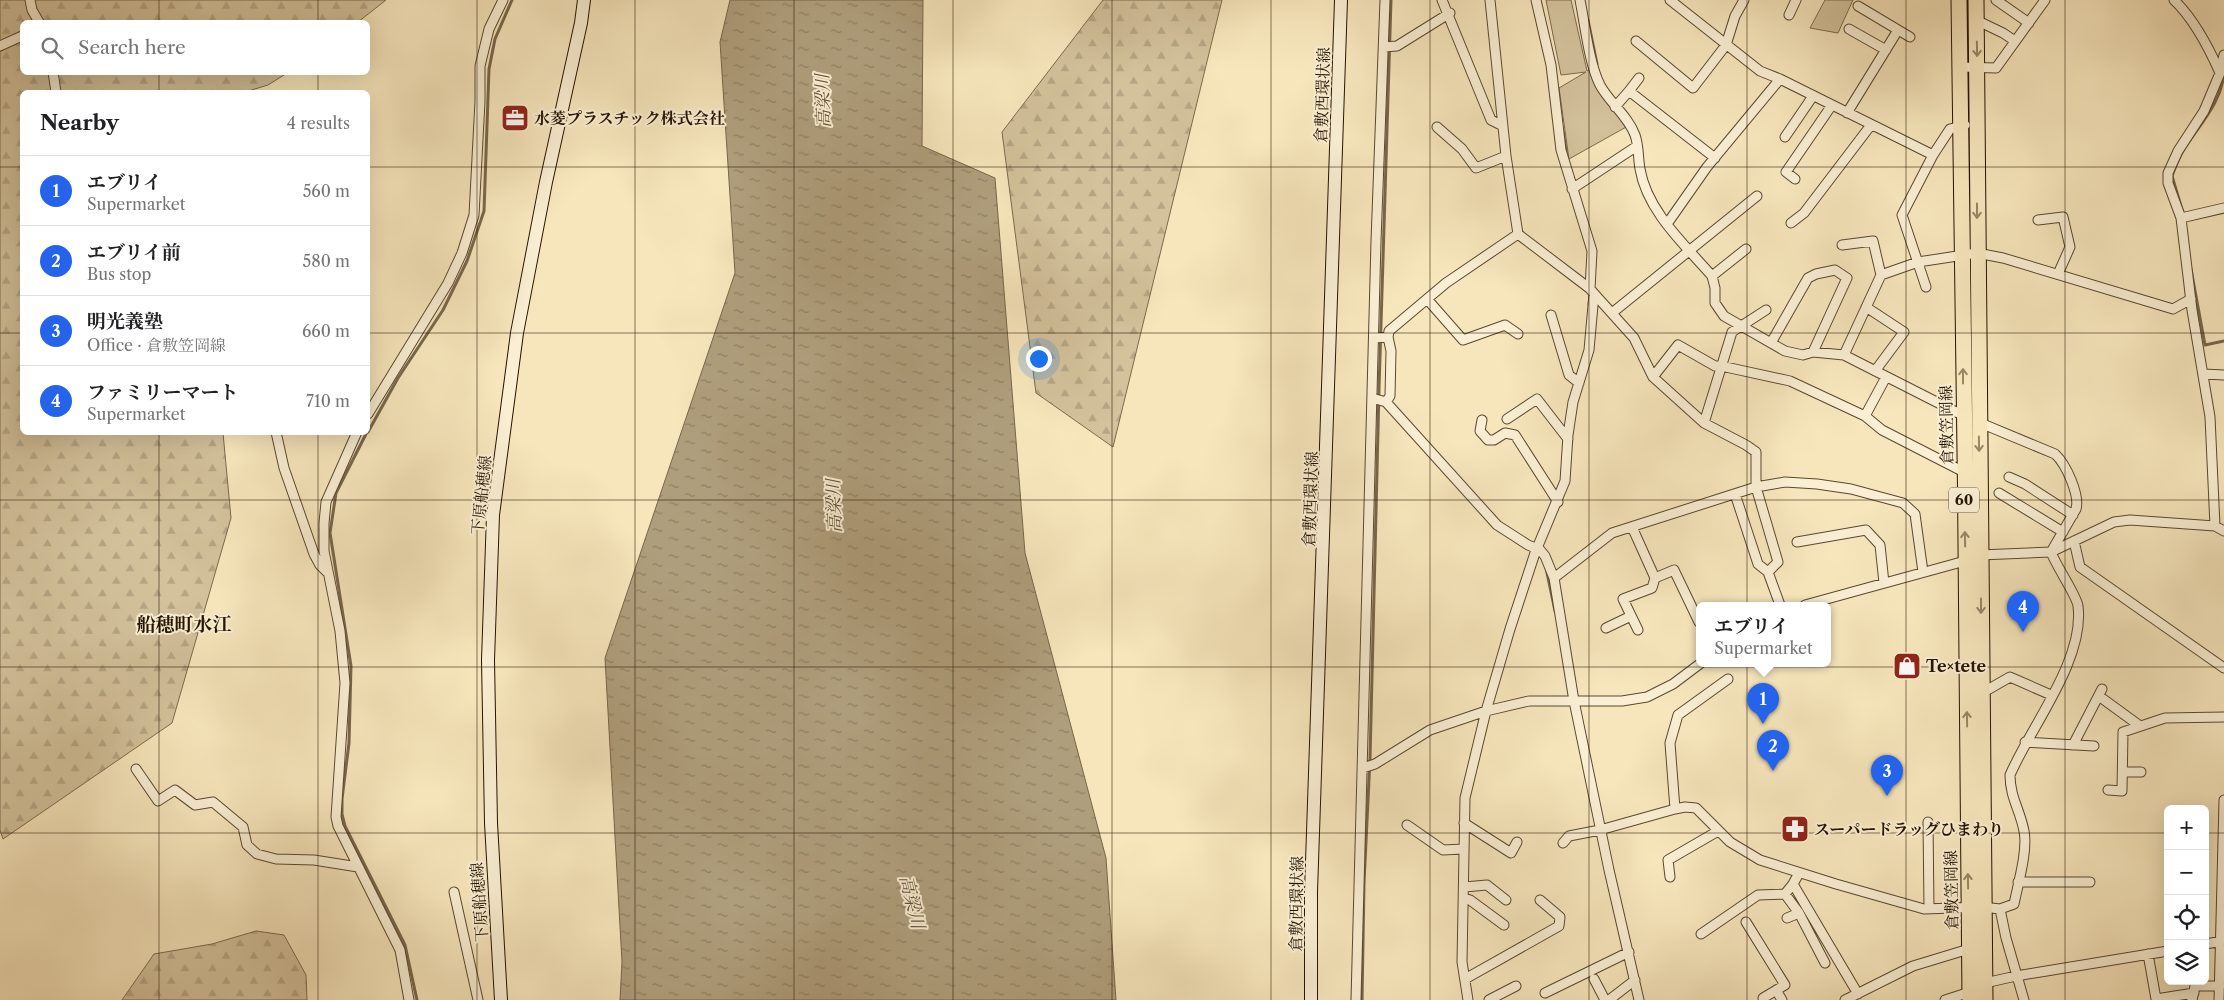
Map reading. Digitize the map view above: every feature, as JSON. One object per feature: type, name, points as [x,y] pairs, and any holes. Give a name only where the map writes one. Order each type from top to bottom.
[{"type":"main road","name":"下原船穂線","points":[[501,1000],[490,814],[488,660],[493,515],[516,333],[546,182],[582,24],[584,0]]},
{"type":"main road","name":"倉敷西環状線","points":[[1311,1000],[1312,892],[1341,0]]},
{"type":"main road","name":"倉敷笠岡線","points":[[1959,0],[1961,125],[1979,422],[1982,693],[1976,908],[1969,949],[1970,996]]},
{"type":"main road","name":"倉敷笠岡線","points":[[1976,0],[1977,126],[1963,416],[1965,561],[1976,908],[1985,984],[1985,1000]]},
{"type":"street","points":[[30,0],[37,20]]},
{"type":"street","points":[[370,411],[448,283],[462,253],[474,215],[480,66],[489,29],[503,0]]},
{"type":"street","points":[[1356,1000],[1367,767],[1381,338],[1387,48],[1385,0]]},
{"type":"street","points":[[1442,0],[1450,14],[1491,120],[1501,125]]},
{"type":"street","points":[[1490,0],[1501,125],[1518,234],[1591,291],[1612,313],[1634,338],[1653,377],[1704,423],[1746,444],[1756,452],[1756,487],[1778,562],[1768,572]]},
{"type":"street","points":[[1468,1000],[1462,936],[1465,798],[1486,711],[1510,629],[1535,553],[1565,481],[1567,438],[1573,402],[1577,382],[1590,350],[1592,251],[1562,150],[1551,65],[1536,0]]},
{"type":"street","points":[[1580,0],[1594,67],[1600,84],[1635,135],[1639,168],[1648,194],[1667,224],[1712,276],[1715,288],[1715,304],[1724,316],[1785,351],[1803,355],[1813,352],[1844,355],[1963,416],[2055,454],[2062,461],[2078,501],[2073,515],[2051,552]]},
{"type":"street","points":[[1670,0],[1760,71],[1780,79],[1932,155]]},
{"type":"street","points":[[1636,41],[1693,88],[1726,45],[1735,16],[1744,0]]},
{"type":"street","points":[[1788,15],[1796,0]]},
{"type":"street","points":[[1996,0],[2029,23]]},
{"type":"street","points":[[1960,67],[1977,69],[1996,68],[2045,0]]},
{"type":"street","points":[[2174,0],[2210,50],[2222,75]]},
{"type":"street","points":[[1858,6],[1910,36]]},
{"type":"street","points":[[1387,48],[1450,14]]},
{"type":"street","points":[[1976,20],[2003,33],[2015,42]]},
{"type":"street","points":[[1849,29],[1886,50]]},
{"type":"street","points":[[1848,113],[1898,30]]},
{"type":"street","points":[[0,46],[20,37]]},
{"type":"street","points":[[2215,526],[2210,417],[2191,299],[2181,218],[2168,183],[2168,173],[2178,151],[2204,111],[2222,75],[2224,55]]},
{"type":"street","points":[[53,75],[56,90]]},
{"type":"street","points":[[1615,107],[1639,78]]},
{"type":"street","points":[[1667,224],[1715,158],[1780,79]]},
{"type":"street","points":[[1629,91],[1715,158]]},
{"type":"street","points":[[1785,137],[1814,96]]},
{"type":"street","points":[[1795,179],[1786,172],[1832,105]]},
{"type":"street","points":[[1791,222],[1804,213],[1871,125]]},
{"type":"street","points":[[1926,287],[1902,214],[1932,155],[1950,129],[1961,125],[1977,126]]},
{"type":"street","points":[[1437,127],[1462,149],[1476,168],[1506,156]]},
{"type":"street","points":[[1574,188],[1637,146]]},
{"type":"street","points":[[1612,313],[1756,196]]},
{"type":"street","points":[[2181,218],[2224,208]]},
{"type":"street","points":[[2038,220],[2063,217],[2070,247],[2058,274]]},
{"type":"street","points":[[1381,338],[1427,299],[1518,234]]},
{"type":"street","points":[[1842,245],[1873,241],[1880,275],[1844,355]]},
{"type":"street","points":[[1712,276],[1746,249]]},
{"type":"street","points":[[1880,275],[1918,262],[1970,254],[2004,258],[2173,309],[2191,299]]},
{"type":"street","points":[[1771,343],[1808,278],[1816,274],[1835,270],[1847,278],[1813,352]]},
{"type":"street","points":[[1427,299],[1463,340],[1506,325],[1518,334]]},
{"type":"street","points":[[1866,307],[1904,332],[1876,371]]},
{"type":"street","points":[[1704,423],[1732,332],[1766,310]]},
{"type":"street","points":[[1551,315],[1570,375],[1577,382]]},
{"type":"street","points":[[1379,399],[1390,396],[1391,351],[1381,338]]},
{"type":"street","points":[[1653,377],[1678,345],[1715,366],[1790,381],[1865,416],[1882,430],[1964,472]]},
{"type":"street","points":[[2203,374],[2224,375]]},
{"type":"street","points":[[1865,416],[1886,376]]},
{"type":"street","points":[[1379,399],[1497,524],[1528,545],[1538,549],[1545,556],[1554,578],[1572,701],[1598,830],[1639,1000]]},
{"type":"street","points":[[1507,419],[1537,399],[1567,438]]},
{"type":"street","points":[[1482,420],[1480,431],[1488,440],[1494,440],[1505,433],[1515,435],[1556,500]]},
{"type":"street","points":[[277,435],[284,468],[314,554],[320,565],[327,572]]},
{"type":"street","points":[[356,435],[326,502],[324,550],[340,631],[345,683],[336,817],[338,826],[400,950],[409,1000]]},
{"type":"street","points":[[2009,477],[2025,484],[2073,515]]},
{"type":"street","points":[[1554,578],[1612,533],[1756,487],[1785,482],[1851,489],[1903,503],[1915,514],[1923,572]]},
{"type":"street","points":[[1999,493],[2063,532]]},
{"type":"street","points":[[1735,494],[1758,564],[1768,572],[1779,602]]},
{"type":"street","points":[[1816,602],[1965,561],[1980,555],[2051,552],[2114,522],[2130,520],[2215,526],[2224,531]]},
{"type":"street","points":[[1632,527],[1655,578],[1652,588],[1623,599],[1638,630]]},
{"type":"street","points":[[1797,542],[1866,530],[1880,545],[1884,583]]},
{"type":"street","points":[[2074,541],[2080,567],[2224,668]]},
{"type":"street","points":[[1563,842],[1569,836],[1684,807],[1696,808],[1730,842],[1760,860],[1799,873],[1929,909],[2000,909],[2014,904],[2024,832],[2010,789],[2010,775],[2025,742],[2069,663],[2076,640],[2078,605],[2051,552]]},
{"type":"street","points":[[1655,578],[1674,570],[1696,616]]},
{"type":"street","points":[[1606,628],[1631,616]]},
{"type":"street","points":[[1367,767],[1430,730],[1486,711],[1530,701],[1622,701],[1647,697],[1674,684],[1696,667]]},
{"type":"street","points":[[1982,693],[2010,677],[2051,695]]},
{"type":"street","points":[[1675,809],[1670,743],[1678,715],[1728,679]]},
{"type":"street","points":[[2073,744],[2102,688]]},
{"type":"street","points":[[2103,699],[2140,726]]},
{"type":"street","points":[[2108,790],[2122,791],[2124,732],[2165,718],[2224,717]]},
{"type":"street","points":[[2025,742],[2094,746]]},
{"type":"street","points":[[136,769],[158,801],[175,790],[196,805],[213,802],[243,827],[247,845],[257,854],[276,859],[314,860],[358,867]]},
{"type":"street","points":[[2123,772],[2141,772]]},
{"type":"street","points":[[2220,1000],[2224,800]]},
{"type":"street","points":[[1464,822],[1511,853],[1517,842]]},
{"type":"street","points":[[1928,822],[1929,909]]},
{"type":"street","points":[[1407,825],[1444,850],[1464,849]]},
{"type":"street","points":[[1670,876],[1668,860],[1718,830]]},
{"type":"street","points":[[1701,934],[1758,895],[1785,894],[1799,873]]},
{"type":"street","points":[[2018,882],[2090,882]]},
{"type":"street","points":[[1793,884],[1858,994]]},
{"type":"street","points":[[1464,887],[1487,885],[1506,900]]},
{"type":"street","points":[[454,892],[478,1000]]},
{"type":"street","points":[[1785,894],[1799,913],[1825,963]]},
{"type":"street","points":[[1464,898],[1470,900],[1504,925]]},
{"type":"street","points":[[1465,978],[1559,926],[1560,917],[1540,900]]},
{"type":"street","points":[[2000,909],[2016,976],[2024,1000]]},
{"type":"street","points":[[1787,918],[1799,913]]},
{"type":"street","points":[[1746,922],[1785,984],[1763,998]]},
{"type":"street","points":[[2209,943],[2222,941]]},
{"type":"street","points":[[1845,1000],[1913,966],[1969,949]]},
{"type":"street","points":[[1945,1000],[1970,996],[1985,984],[2016,976],[2164,951]]},
{"type":"street","points":[[1545,993],[1627,953]]},
{"type":"street","points":[[2148,954],[2156,999],[2193,997],[2195,986],[2220,986]]},
{"type":"street","points":[[1594,978],[1605,1000]]},
{"type":"street","points":[[1609,1000],[1635,980]]},
{"type":"street","points":[[1489,1000],[1516,986]]},
{"type":"street","points":[[1776,990],[1782,1000]]},
{"type":"green space","points":[[0,0],[386,0],[361,20],[20,20],[20,75],[284,75],[268,85],[252,90],[20,90],[20,435],[223,435],[231,518],[172,723],[3,839],[0,830]]},
{"type":"green space","points":[[1103,0],[1222,0],[1113,447],[1036,393],[1002,132]]},
{"type":"green space","points":[[1546,0],[1571,0],[1587,71],[1595,67],[1628,126],[1569,159],[1559,88],[1586,72],[1561,75]]},
{"type":"green space","points":[[1825,0],[1853,0],[1838,33],[1810,28]]},
{"type":"green space","points":[[256,931],[284,935],[306,975],[307,1000],[122,1000],[154,954],[212,944]]},
{"type":"water","name":"高梁川","points":[[730,0],[923,0],[922,146],[995,178],[1025,553],[1106,858],[1116,1000],[620,1000],[622,962],[605,658],[735,273],[720,42]]},
{"type":"waterway","points":[[370,428],[398,378],[443,310],[467,261],[484,211],[489,69],[495,39],[512,0]]},
{"type":"waterway","points":[[1362,1000],[1391,0]]},
{"type":"waterway","points":[[1588,20],[1597,64]]},
{"type":"waterway","points":[[2183,213],[2172,176],[2181,154],[2214,104],[2219,94],[2224,72]]},
{"type":"waterway","points":[[1563,131],[1567,157]]},
{"type":"waterway","points":[[2191,269],[2205,345],[2224,341]]},
{"type":"waterway","points":[[1589,304],[1591,291]]},
{"type":"waterway","points":[[365,435],[336,493],[330,533],[351,666],[349,743],[342,814],[345,826],[405,945],[417,1000]]},
{"type":"waterway","points":[[1546,568],[1555,611]]},
{"type":"place","name":"水菱プラスチック株式会社","points":[[515,118]]},
{"type":"place","name":"ファミリーマート","points":[[2023,632]]},
{"type":"place","name":"Te×tete","points":[[1907,666]]},
{"type":"place","name":"エブリイ","points":[[1763,724]]},
{"type":"place","name":"エブリイ前","points":[[1773,771]]},
{"type":"place","name":"明光義塾","points":[[1887,796]]},
{"type":"place","name":"スーパードラッグひまわり","points":[[1795,829]]},
{"type":"district","name":"船穂町水江","points":[[184,624]]}]
